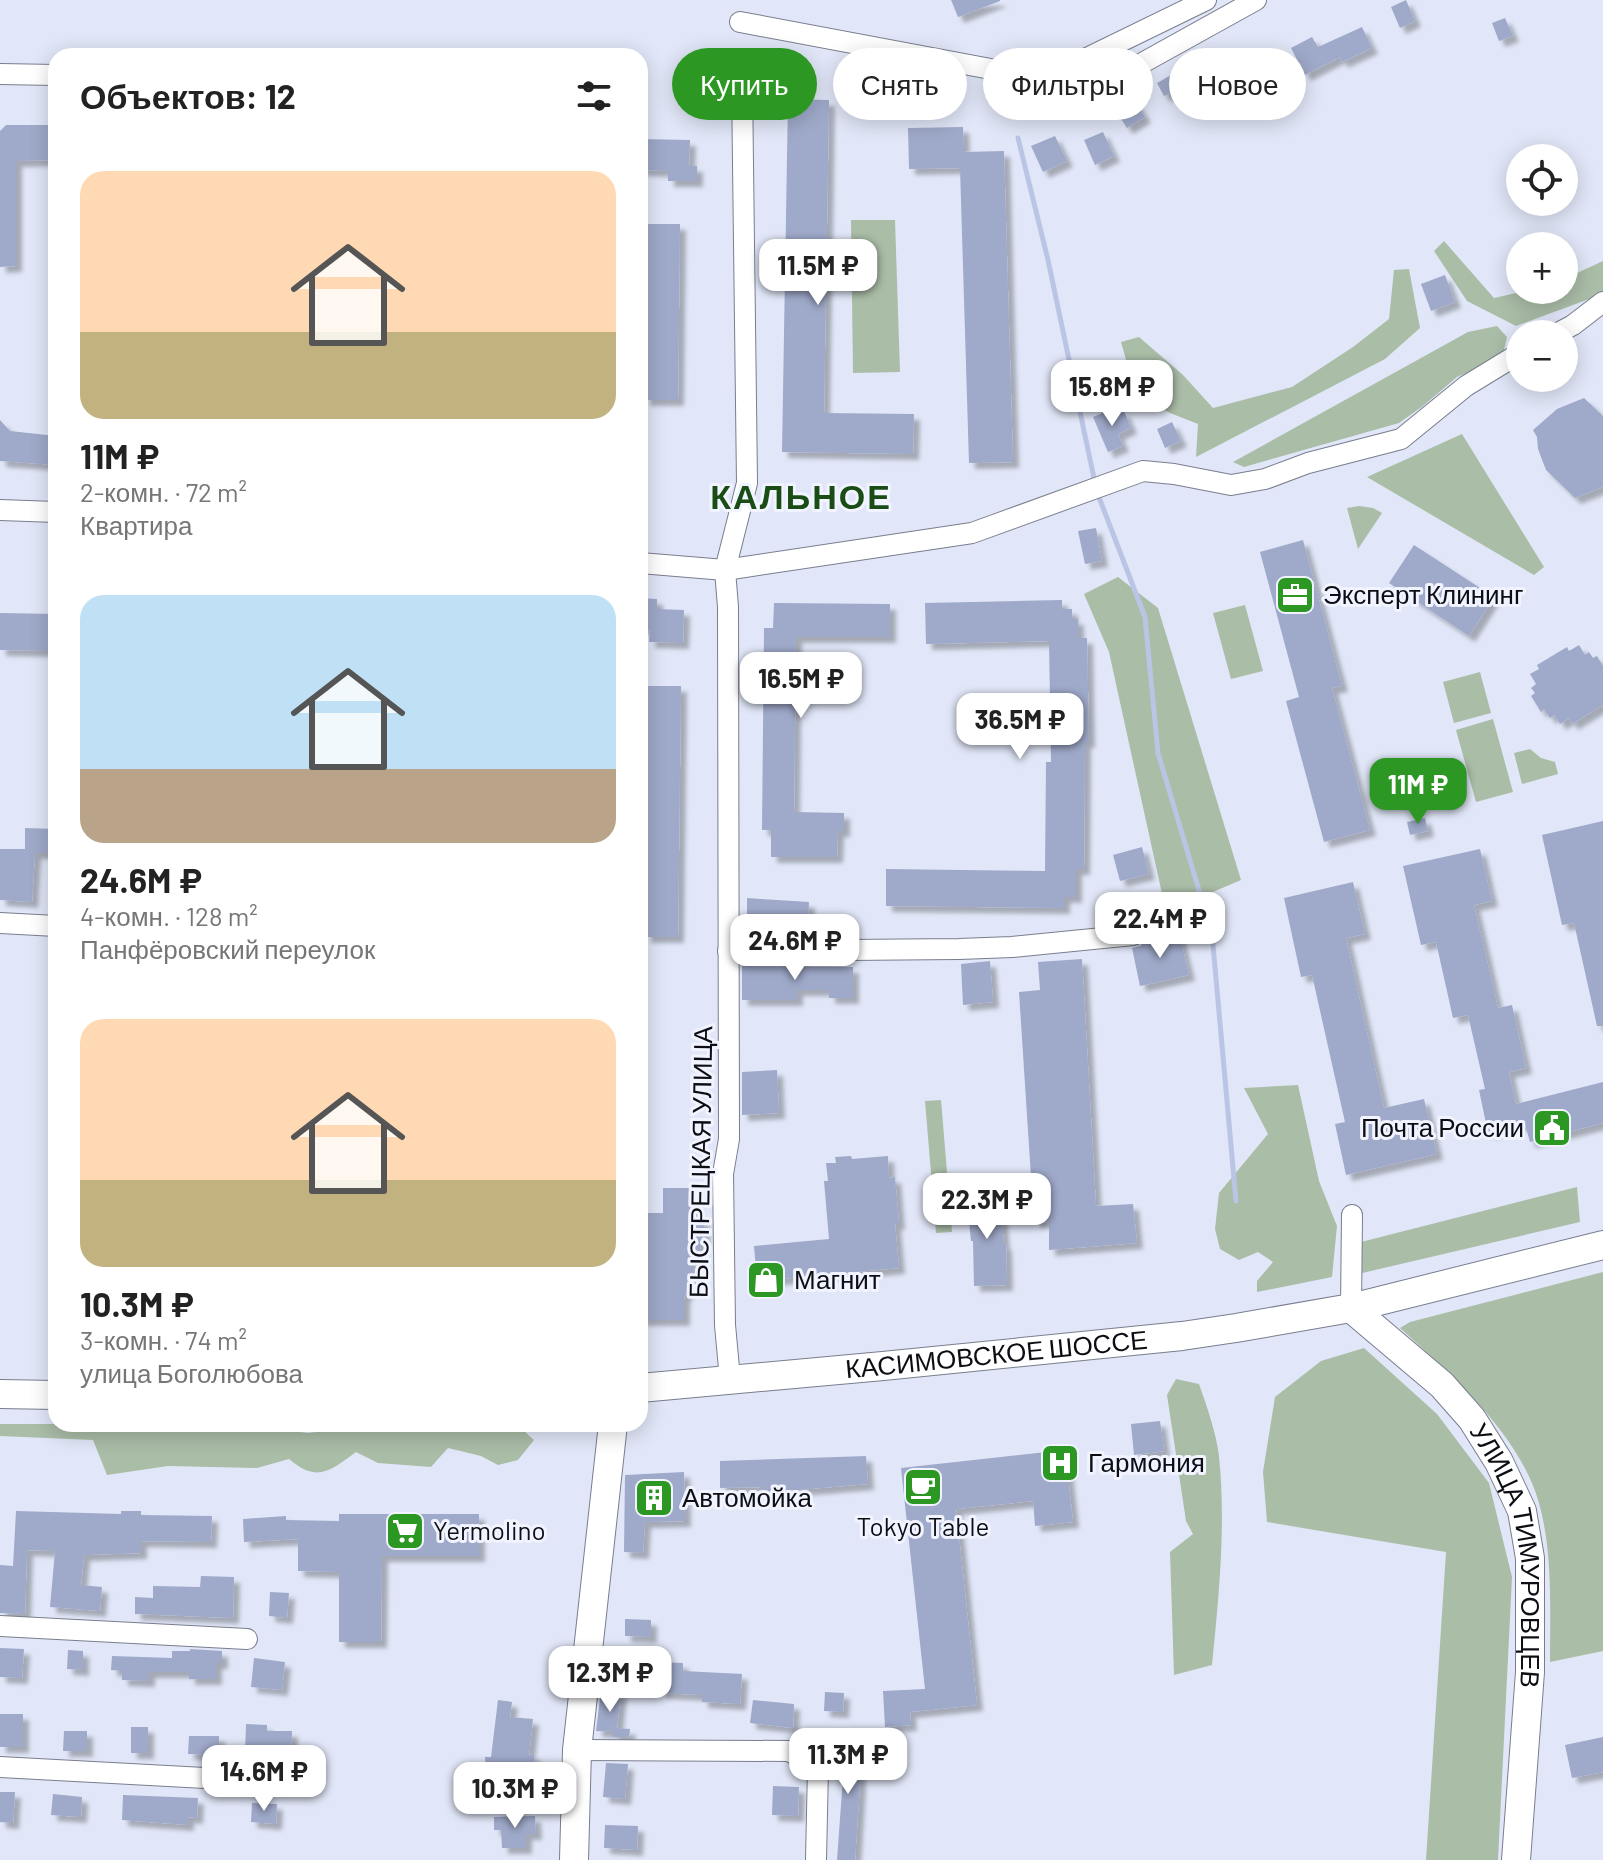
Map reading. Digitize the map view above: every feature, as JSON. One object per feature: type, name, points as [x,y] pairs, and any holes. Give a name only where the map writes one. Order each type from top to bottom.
[{"type":"street","points":[[740,22],[1044,79],[1206,0]]},
{"type":"street","points":[[1153,57],[1256,0]]},
{"type":"street","points":[[0,74],[48,75]]},
{"type":"street","name":"БЫСТРЕЦКАЯ УЛИЦА","points":[[730,1379],[725,1325],[723,1174],[729,1139],[728,607],[725,570],[747,483],[742,120]]},
{"type":"street","points":[[1578,321],[1603,302]]},
{"type":"street","points":[[648,564],[725,570],[972,533],[1143,471],[1231,485],[1265,479],[1308,463],[1401,439],[1466,386],[1506,362]]},
{"type":"street","points":[[0,510],[48,512]]},
{"type":"street","points":[[0,923],[48,926]]},
{"type":"street","points":[[728,951],[999,948],[1133,935]]},
{"type":"street","points":[[1351,1308],[1352,1215]]},
{"type":"street","name":"КАСИМОВСКОЕ ШОССЕ","points":[[648,1387],[1182,1336],[1351,1308],[1603,1245]]},
{"type":"street","name":"УЛИЦА ТИМУРОВЦЕВ","points":[[1351,1308],[1442,1385],[1472,1419],[1499,1462],[1522,1511],[1530,1558],[1530,1672],[1516,1860]]},
{"type":"street","points":[[0,1394],[48,1395]]},
{"type":"street","points":[[574,1860],[577,1750],[611,1432]]},
{"type":"street","points":[[0,1626],[247,1639]]},
{"type":"street","points":[[577,1750],[789,1751],[818,1767],[816,1860]]},
{"type":"street","points":[[0,1767],[281,1782]]},
{"type":"green space","points":[[851,220],[895,220],[900,372],[853,373]]},
{"type":"green space","points":[[1444,241],[1494,298],[1506,295],[1506,304],[1576,304],[1532,320],[1506,321],[1467,301],[1434,251]]},
{"type":"green space","points":[[1603,261],[1603,294],[1578,303],[1578,273]]},
{"type":"green space","points":[[1409,269],[1420,328],[1385,359],[1196,457],[1198,424],[1136,395],[1121,342],[1139,337],[1183,375],[1213,408],[1292,387],[1389,319],[1394,270]]},
{"type":"green space","points":[[1497,326],[1506,336],[1504,350],[1485,365],[1457,377],[1399,423],[1244,467],[1233,462],[1468,332]]},
{"type":"green space","points":[[1462,434],[1544,567],[1534,575],[1367,477]]},
{"type":"green space","points":[[1359,506],[1382,513],[1358,549],[1347,508]]},
{"type":"green space","points":[[1118,577],[1158,608],[1241,880],[1166,912],[1109,652],[1084,594]]},
{"type":"green space","points":[[1245,605],[1263,671],[1231,679],[1213,613]]},
{"type":"green space","points":[[1480,672],[1491,713],[1454,723],[1443,682]]},
{"type":"green space","points":[[1493,719],[1513,792],[1476,802],[1456,730]]},
{"type":"green space","points":[[1530,749],[1541,758],[1555,762],[1558,774],[1522,784],[1514,753]]},
{"type":"green space","points":[[1298,1085],[1319,1181],[1337,1226],[1332,1277],[1257,1292],[1257,1281],[1273,1262],[1258,1252],[1239,1260],[1220,1249],[1215,1229],[1219,1193],[1268,1134],[1244,1088]]},
{"type":"green space","points":[[941,1100],[952,1232],[936,1233],[925,1101]]},
{"type":"green space","points":[[1577,1187],[1580,1222],[1358,1274],[1361,1242]]},
{"type":"green space","points":[[1603,1272],[1603,1651],[1550,1662],[1547,1542],[1530,1478],[1516,1453],[1482,1407],[1400,1328],[1410,1322]]},
{"type":"green space","points":[[1364,1348],[1437,1414],[1489,1483],[1512,1577],[1498,1860],[1426,1860],[1446,1552],[1267,1522],[1263,1472],[1275,1397],[1321,1361]]},
{"type":"green space","points":[[1176,1379],[1199,1384],[1211,1420],[1219,1456],[1222,1534],[1212,1665],[1174,1675],[1170,1552],[1193,1534],[1186,1521],[1167,1395]]},
{"type":"green space","points":[[0,1424],[48,1424],[48,1432],[525,1432],[534,1440],[518,1460],[498,1465],[481,1456],[448,1448],[431,1467],[378,1463],[356,1452],[323,1472],[308,1471],[289,1459],[257,1468],[168,1466],[107,1475],[93,1440],[0,1436]]},
{"type":"building","points":[[951,0],[1000,0],[1000,1],[958,17]]},
{"type":"building","points":[[1406,0],[1415,21],[1400,28],[1391,7]]},
{"type":"building","points":[[1505,18],[1513,36],[1499,41],[1492,23]]},
{"type":"building","points":[[1362,27],[1372,48],[1342,62],[1340,57],[1306,74],[1306,48],[1291,48],[1312,37],[1318,47]]},
{"type":"building","points":[[1169,76],[1169,94],[1164,96],[1157,83]]},
{"type":"building","points":[[817,100],[829,100],[824,413],[914,414],[913,454],[782,452],[788,120],[817,120]]},
{"type":"building","points":[[1122,120],[1140,120],[1127,128]]},
{"type":"building","points":[[6,125],[48,125],[48,160],[16,161],[16,266],[0,267],[0,131]]},
{"type":"building","points":[[963,127],[964,152],[1004,151],[1013,462],[969,463],[960,168],[909,169],[908,128]]},
{"type":"building","points":[[1103,132],[1114,156],[1095,165],[1084,140]]},
{"type":"building","points":[[1055,136],[1067,161],[1043,172],[1031,146]]},
{"type":"building","points":[[648,139],[690,140],[689,166],[697,166],[697,181],[668,181],[668,171],[648,170]]},
{"type":"building","points":[[648,224],[680,224],[678,400],[648,400]]},
{"type":"building","points":[[1445,275],[1455,302],[1431,311],[1421,284]]},
{"type":"building","points":[[1584,398],[1603,416],[1603,487],[1575,498],[1546,470],[1533,430],[1557,409]]},
{"type":"building","points":[[1110,410],[1112,415],[1124,411],[1131,428],[1118,434],[1123,446],[1108,452],[1093,417]]},
{"type":"building","points":[[0,420],[10,431],[48,435],[48,464],[0,461]]},
{"type":"building","points":[[1172,422],[1181,441],[1165,448],[1157,429]]},
{"type":"building","points":[[1096,528],[1102,561],[1085,564],[1078,531]]},
{"type":"building","points":[[1303,540],[1342,686],[1332,688],[1370,830],[1324,842],[1286,701],[1299,697],[1260,552]]},
{"type":"building","points":[[1414,545],[1494,597],[1469,636],[1389,583]]},
{"type":"building","points":[[648,598],[657,599],[657,609],[684,610],[683,643],[649,642]]},
{"type":"building","points":[[1062,600],[1062,609],[1072,609],[1072,619],[1078,619],[1078,638],[1087,638],[1089,742],[1085,742],[1084,869],[1076,869],[1076,897],[1064,897],[1064,908],[886,906],[886,869],[1045,871],[1046,762],[1051,762],[1049,641],[926,644],[925,603]]},
{"type":"building","points":[[774,603],[890,604],[890,637],[796,637],[794,812],[844,813],[844,831],[838,831],[837,857],[771,857],[771,830],[762,830],[764,628],[773,628]]},
{"type":"building","points":[[0,613],[48,614],[48,651],[0,650]]},
{"type":"building","points":[[1579,645],[1585,655],[1589,652],[1593,658],[1597,656],[1603,666],[1603,705],[1572,724],[1569,718],[1560,724],[1555,715],[1550,718],[1544,709],[1541,712],[1531,696],[1535,693],[1531,688],[1536,684],[1530,674],[1539,669],[1537,665],[1567,647],[1569,651]]},
{"type":"building","points":[[648,686],[681,686],[678,937],[648,937]]},
{"type":"building","points":[[1425,818],[1428,831],[1410,835],[1407,822]]},
{"type":"building","points":[[1603,821],[1603,1026],[1597,1026],[1574,923],[1562,925],[1542,835]]},
{"type":"building","points":[[25,828],[48,829],[48,853],[35,853],[32,902],[0,900],[0,849],[25,849]]},
{"type":"building","points":[[1142,847],[1149,874],[1120,881],[1113,855]]},
{"type":"building","points":[[1480,849],[1492,901],[1474,905],[1498,1008],[1512,1005],[1526,1068],[1509,1072],[1516,1104],[1603,1082],[1603,1123],[1530,1142],[1525,1124],[1488,1133],[1479,1090],[1485,1089],[1468,1015],[1453,1018],[1436,942],[1421,945],[1403,866]]},
{"type":"building","points":[[1353,882],[1365,934],[1346,938],[1384,1108],[1424,1099],[1437,1154],[1346,1175],[1335,1124],[1345,1122],[1312,975],[1301,977],[1284,898]]},
{"type":"building","points":[[747,898],[809,902],[808,926],[747,924]]},
{"type":"building","points":[[1179,933],[1189,975],[1140,986],[1132,948],[1145,941]]},
{"type":"building","points":[[1082,959],[1096,1206],[1133,1204],[1137,1243],[1049,1250],[1049,1222],[1034,1223],[1019,992],[1040,990],[1038,962]]},
{"type":"building","points":[[990,961],[993,1002],[963,1005],[961,964]]},
{"type":"building","points":[[742,966],[853,967],[853,998],[829,998],[829,990],[797,990],[797,1000],[742,1000]]},
{"type":"building","points":[[777,1070],[779,1113],[742,1115],[742,1072]]},
{"type":"building","points":[[851,1156],[852,1159],[888,1156],[889,1178],[895,1177],[899,1268],[757,1281],[754,1246],[829,1239],[824,1181],[828,1181],[826,1163],[836,1163],[835,1157]]},
{"type":"building","points":[[663,1188],[696,1188],[696,1219],[704,1219],[704,1236],[684,1299],[684,1320],[648,1320],[648,1213],[663,1213]]},
{"type":"building","points":[[985,1188],[987,1209],[995,1208],[996,1213],[1001,1212],[1007,1285],[974,1286],[973,1241],[966,1190]]},
{"type":"building","points":[[1160,1421],[1164,1451],[1134,1455],[1131,1424]]},
{"type":"building","points":[[1065,1450],[1073,1522],[1035,1526],[1033,1501],[956,1509],[977,1705],[910,1712],[911,1725],[885,1727],[883,1691],[925,1689],[901,1468]]},
{"type":"building","points":[[866,1456],[868,1484],[762,1493],[762,1487],[720,1488],[720,1461]]},
{"type":"building","name":"Автомойка","points":[[684,1472],[685,1521],[645,1522],[643,1553],[624,1552],[625,1475]]},
{"type":"building","points":[[16,1511],[121,1514],[121,1511],[141,1511],[141,1515],[212,1516],[211,1542],[141,1541],[141,1553],[84,1555],[81,1585],[102,1587],[100,1611],[50,1607],[55,1551],[27,1550],[25,1614],[0,1613],[0,1565],[13,1566]]},
{"type":"building","points":[[339,1514],[479,1514],[479,1556],[382,1556],[381,1642],[339,1642],[339,1572],[298,1571],[298,1539],[244,1542],[243,1519],[286,1516],[286,1520],[339,1521]]},
{"type":"building","points":[[201,1576],[234,1577],[233,1618],[135,1614],[135,1597],[153,1598],[153,1586],[200,1587]]},
{"type":"building","points":[[270,1592],[289,1593],[287,1618],[269,1616]]},
{"type":"building","points":[[625,1619],[651,1620],[651,1637],[625,1636]]},
{"type":"building","points":[[606,1646],[629,1647],[629,1665],[604,1665]]},
{"type":"building","points":[[0,1648],[24,1649],[22,1678],[0,1677]]},
{"type":"building","points":[[68,1650],[83,1651],[83,1670],[67,1669]]},
{"type":"building","points":[[172,1651],[222,1651],[222,1663],[216,1663],[216,1679],[189,1679],[189,1672],[149,1672],[149,1681],[122,1680],[122,1671],[111,1670],[112,1656],[172,1658]]},
{"type":"building","points":[[254,1658],[285,1662],[282,1690],[251,1687]]},
{"type":"building","points":[[661,1662],[683,1663],[683,1671],[742,1674],[740,1704],[702,1702],[702,1695],[660,1693]]},
{"type":"building","points":[[601,1690],[621,1692],[617,1728],[630,1729],[629,1737],[613,1737],[613,1732],[596,1731]]},
{"type":"building","points":[[825,1692],[844,1693],[843,1712],[824,1711]]},
{"type":"building","points":[[498,1700],[512,1702],[510,1717],[533,1719],[529,1755],[534,1754],[535,1776],[486,1779],[485,1757],[491,1757]]},
{"type":"building","points":[[753,1700],[794,1704],[793,1728],[750,1723]]},
{"type":"building","points":[[0,1714],[23,1714],[23,1747],[0,1747]]},
{"type":"building","points":[[246,1724],[267,1725],[267,1731],[292,1731],[291,1760],[272,1760],[273,1754],[245,1753]]},
{"type":"building","points":[[131,1727],[148,1727],[148,1753],[131,1753]]},
{"type":"building","points":[[64,1731],[87,1731],[87,1751],[63,1751]]},
{"type":"building","points":[[189,1736],[219,1736],[219,1755],[188,1754]]},
{"type":"building","points":[[1603,1737],[1603,1772],[1572,1778],[1565,1745]]},
{"type":"building","points":[[859,1742],[855,1860],[837,1860],[843,1777],[833,1777],[832,1743]]},
{"type":"building","points":[[606,1763],[628,1764],[625,1799],[603,1797]]},
{"type":"building","points":[[773,1786],[799,1787],[798,1816],[772,1815]]},
{"type":"building","points":[[0,1792],[15,1792],[13,1823],[0,1822]]},
{"type":"building","points":[[53,1794],[82,1797],[81,1817],[51,1815]]},
{"type":"building","points":[[123,1795],[198,1798],[197,1818],[188,1817],[188,1825],[122,1820]]},
{"type":"building","points":[[252,1803],[277,1804],[276,1824],[251,1822]]},
{"type":"building","points":[[535,1816],[536,1834],[526,1834],[526,1848],[502,1848],[501,1830],[494,1830],[494,1817]]},
{"type":"building","points":[[605,1825],[638,1826],[637,1850],[604,1848]]},
{"type":"waterway","points":[[1018,138],[1048,260],[1095,483]]},
{"type":"waterway","points":[[1097,492],[1145,617],[1158,753],[1212,934],[1236,1201]]},
{"type":"place","name":"Эксперт Клининг","points":[[1295,595]]},
{"type":"place","name":"Почта России","points":[[1552,1128]]},
{"type":"place","name":"Магнит","points":[[766,1280]]},
{"type":"place","name":"Гармония","points":[[1060,1463]]},
{"type":"place","name":"Tokyo Table","points":[[923,1487]]},
{"type":"place","name":"Автомойка","points":[[654,1498]]},
{"type":"place","name":"Yermolino","points":[[405,1531]]},
{"type":"district","name":"КАЛЬНОЕ","points":[[801,497]]}]
